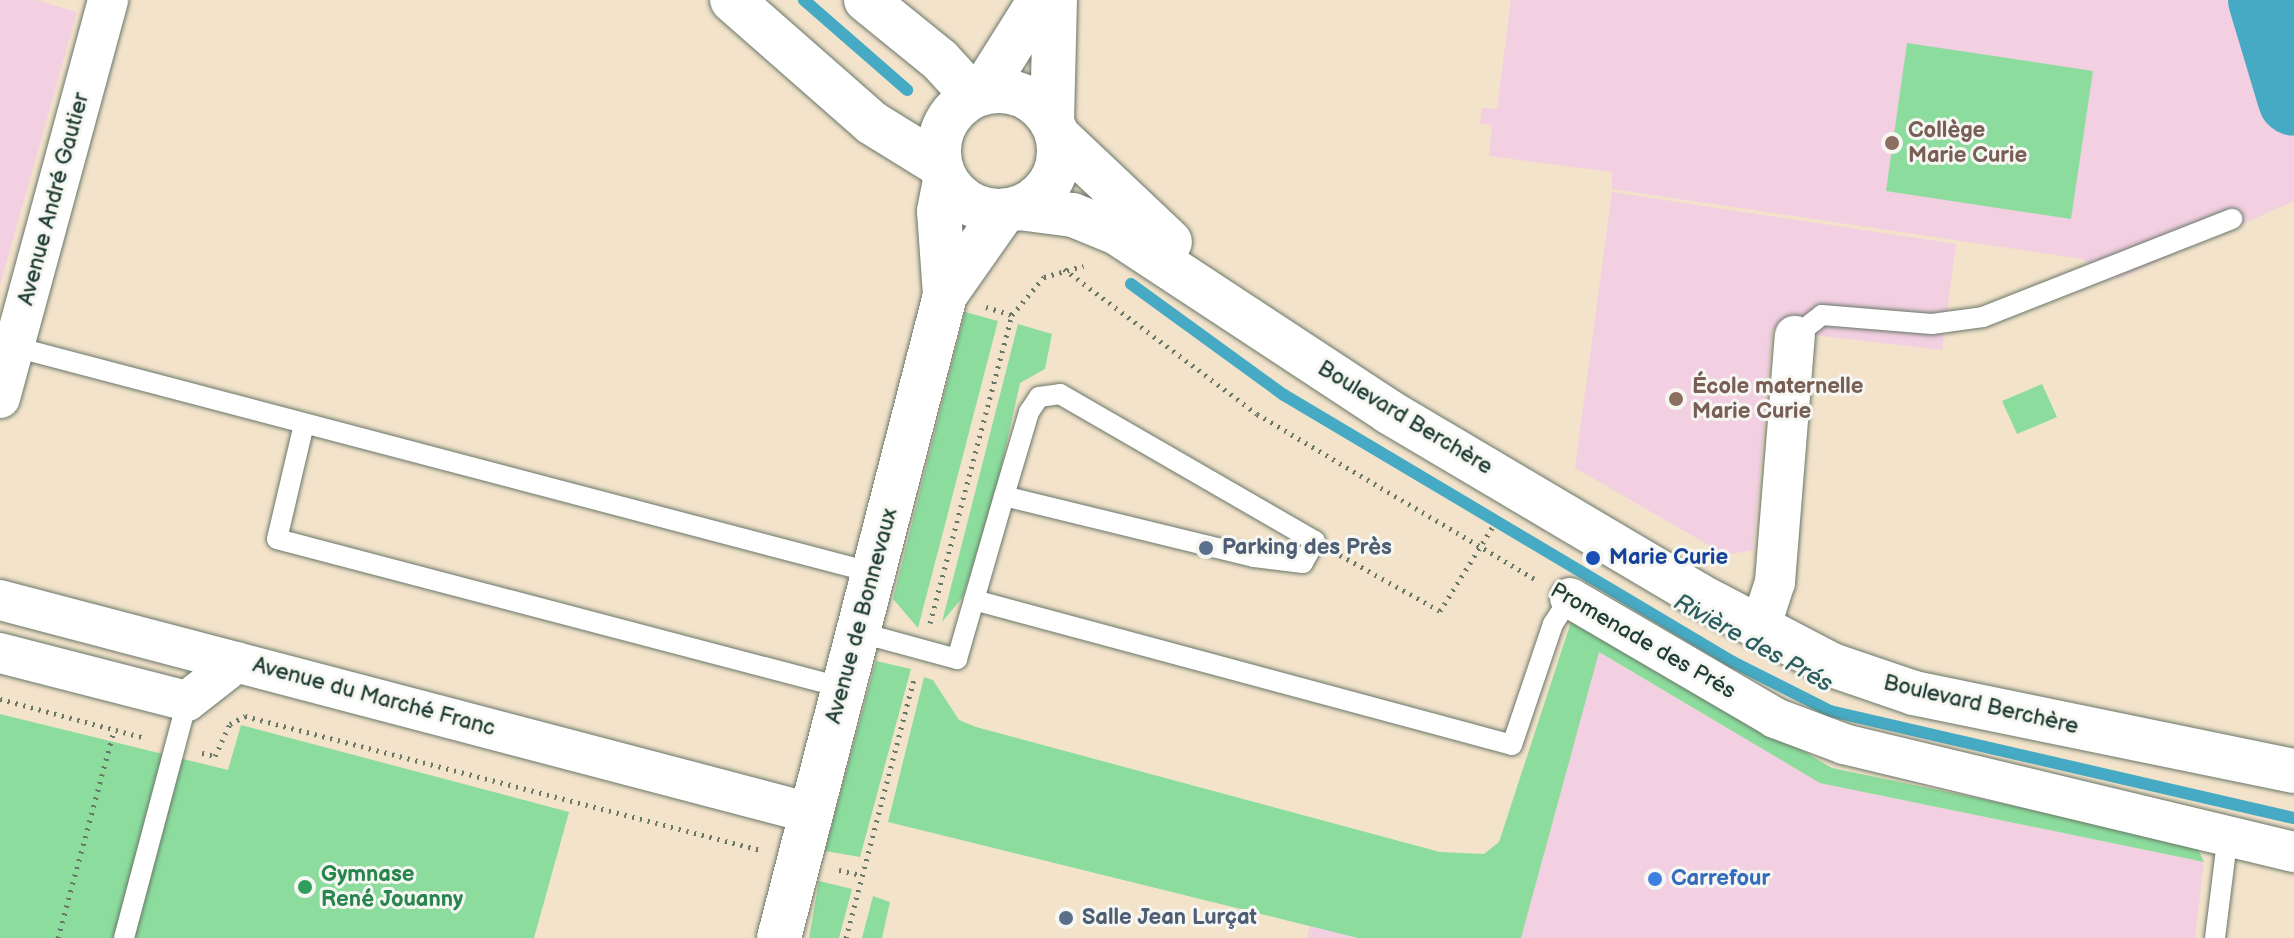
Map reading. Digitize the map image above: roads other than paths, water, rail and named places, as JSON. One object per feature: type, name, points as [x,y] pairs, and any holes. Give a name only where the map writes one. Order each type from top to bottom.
[{"type":"main road","points":[[732,0],[883,132],[943,172],[970,203],[1011,210],[1041,195],[1056,174],[1055,0]]},
{"type":"main road","points":[[866,0],[977,94],[1022,95],[1055,129]]},
{"type":"main road","points":[[943,172],[945,124],[977,94],[1029,15]]},
{"type":"main road","points":[[940,60],[985,54],[1029,15]]},
{"type":"main road","name":"Boulevard Berchère","points":[[1055,129],[1277,337]]},
{"type":"main road","name":"Avenue de Bonnevaux","points":[[781,935],[945,295],[939,211],[943,172]]},
{"type":"main road","name":"Avenue de Bonnevaux","points":[[945,295],[1011,210]]},
{"type":"main road","name":"Boulevard Berchère","points":[[1011,210],[1073,215],[1117,233],[1389,412],[1760,628],[1832,665],[1914,693],[2294,771]]},
{"type":"street","name":"Avenue André Gautier","points":[[0,398],[108,0]]},
{"type":"street","points":[[1760,628],[1775,582],[1795,336]]},
{"type":"street","name":"Promenade des Prés","points":[[1570,598],[1775,718],[1844,744],[2294,852]]},
{"type":"street","points":[[0,600],[237,662]]},
{"type":"street","points":[[0,653],[187,701]]},
{"type":"street","name":"Avenue du Marché Franc","points":[[187,701],[237,662],[810,813]]},
{"type":"lane","points":[[1795,336],[1822,315],[1932,324],[1983,317],[2232,219]]},
{"type":"lane","points":[[15,347],[874,573]]},
{"type":"lane","points":[[858,632],[957,659],[1004,496],[1029,412],[1039,397],[1060,394],[1315,541],[1303,563],[1254,557],[1004,496]]},
{"type":"lane","points":[[304,424],[277,539],[844,688]]},
{"type":"lane","points":[[974,600],[1512,745],[1553,624],[1570,598]]},
{"type":"lane","points":[[124,938],[187,701]]},
{"type":"lane","points":[[2215,938],[2228,834]]},
{"type":"waterway","name":"Rivière des Prés","points":[[804,0],[907,90]]},
{"type":"waterway","points":[[2264,0],[2294,100]]},
{"type":"waterway","name":"Rivière des Prés","points":[[1131,284],[1284,395],[1733,662],[1830,711],[2294,818]]},
{"type":"place","name":"Collège Marie Curie","points":[[1892,143]]},
{"type":"place","name":"École maternelle Marie Curie","points":[[1676,399]]},
{"type":"place","name":"Parking des Près","points":[[1206,548]]},
{"type":"place","name":"Marie Curie","points":[[1593,558]]},
{"type":"place","name":"Carrefour","points":[[1655,879]]},
{"type":"place","name":"Gymnase René Jouanny","points":[[305,887]]},
{"type":"place","name":"Salle Jean Lurçat","points":[[1066,918]]}]
